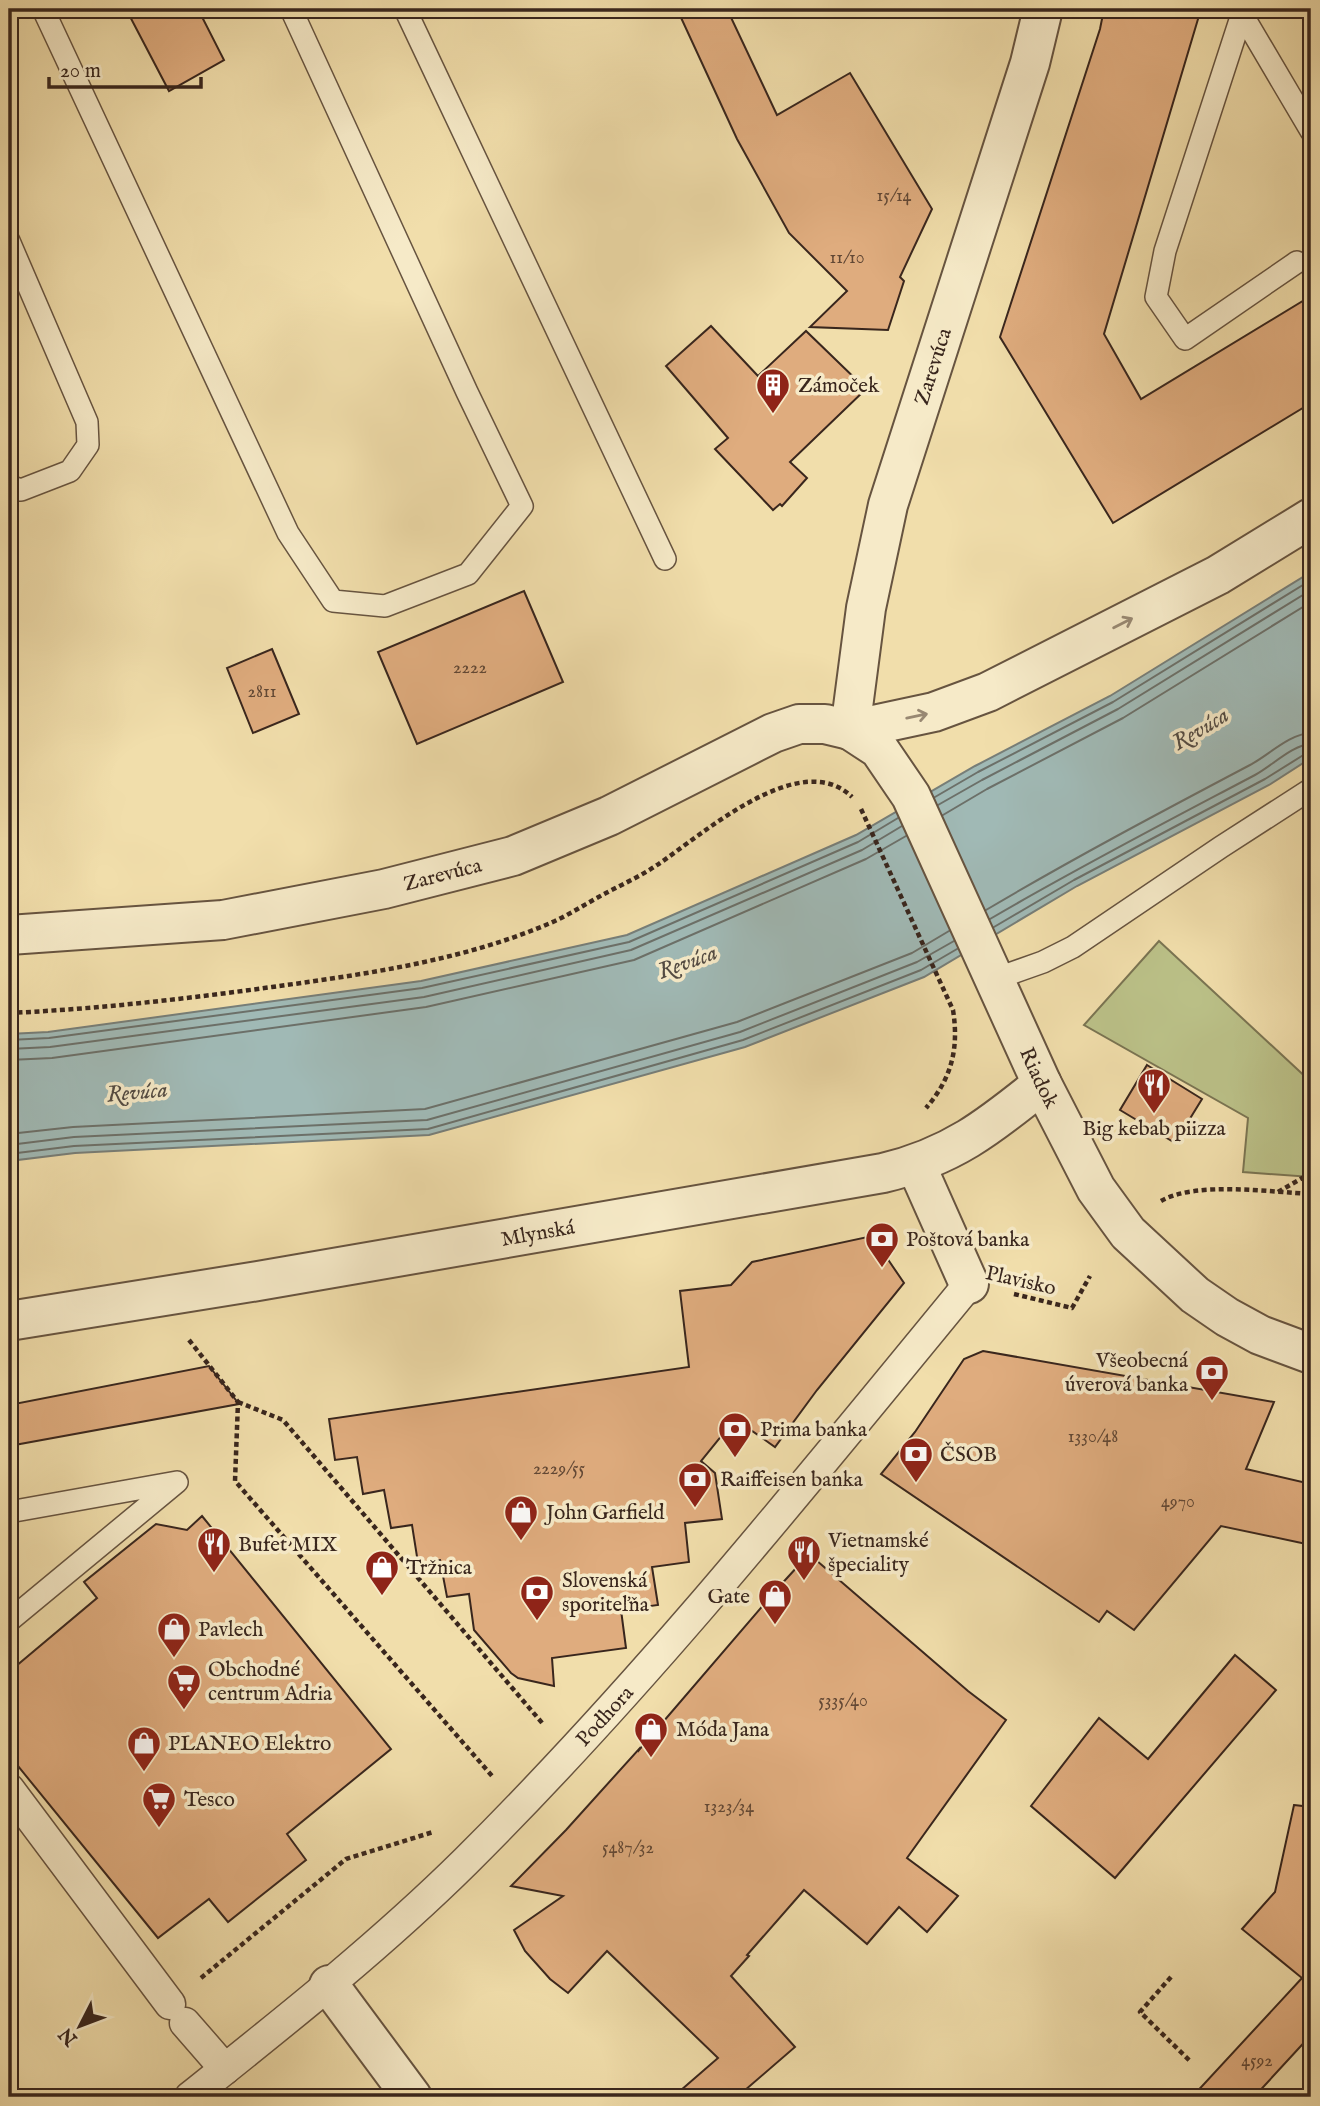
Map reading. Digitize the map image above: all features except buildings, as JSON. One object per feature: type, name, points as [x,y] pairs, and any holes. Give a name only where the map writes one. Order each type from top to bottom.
[{"type":"street","name":"Zarevúca","points":[[850,730],[866,608],[888,505],[1027,74],[1043,9]]},
{"type":"street","name":"Zarevúca","points":[[9,934],[223,920],[384,890],[513,856],[609,816],[773,733],[799,724],[825,724],[850,730],[934,712],[988,692],[1218,575],[1311,518]]},
{"type":"street","name":"Riadok","points":[[850,730],[879,749],[911,796],[1042,1084],[1096,1189],[1128,1233],[1195,1295],[1227,1317],[1260,1335],[1311,1354]]},
{"type":"street","name":"Mlynská","points":[[9,1321],[816,1186],[916,1165],[969,1140],[1042,1084]]},
{"type":"street","points":[[916,1165],[969,1284]]},
{"type":"street","name":"Podhora","points":[[190,2097],[329,1985],[464,1863],[569,1754],[625,1695],[791,1502],[969,1284]]},
{"type":"street","points":[[9,1789],[177,2013],[225,2069]]},
{"type":"street","points":[[329,1985],[412,2097]]},
{"type":"lane","points":[[43,9],[288,533],[333,601],[385,606],[468,575],[522,506],[461,380],[291,9]]},
{"type":"lane","points":[[405,9],[665,559]]},
{"type":"lane","points":[[1242,11],[1311,131]]},
{"type":"lane","points":[[1242,11],[1165,251],[1156,297],[1185,339],[1297,262]]},
{"type":"lane","points":[[9,241],[86,422],[88,444],[70,471],[20,490],[9,486]]},
{"type":"lane","points":[[987,964],[1043,962],[1073,947],[1221,846],[1311,789]]},
{"type":"lane","points":[[9,1512],[177,1482],[9,1621]]},
{"type":"path","points":[[9,1013],[217,994],[346,977],[468,952],[555,921],[655,867],[739,807],[790,785],[814,781],[836,786],[859,803],[953,1010],[957,1031],[955,1054],[939,1093],[924,1110]]},
{"type":"path","points":[[1277,1192],[1311,1173]]},
{"type":"path","points":[[1157,1204],[1172,1194],[1218,1189],[1311,1194]]},
{"type":"path","name":"Plavisko","points":[[969,1284],[1072,1308],[1090,1276]]},
{"type":"path","points":[[156,1297],[238,1402],[283,1420],[569,1754]]},
{"type":"path","points":[[238,1402],[235,1481],[518,1807]]},
{"type":"path","points":[[177,2013],[346,1858],[439,1830]]},
{"type":"path","points":[[1171,1976],[1140,2012],[1190,2061]]},
{"type":"green space","points":[[1159,941],[1311,1082],[1311,1177],[1243,1172],[1248,1118],[1084,1025]]},
{"type":"water","name":"Revúca","points":[[1311,572],[1311,758],[1269,785],[1077,886],[924,977],[745,1047],[429,1135],[75,1153],[9,1161],[9,1034],[48,1032],[421,981],[627,935],[856,835],[975,766],[1110,696]]},
{"type":"place","name":"Zámoček","points":[[773,415]]},
{"type":"place","name":"Big kebab piizza","points":[[1154,1115]]},
{"type":"place","name":"Poštová banka","points":[[882,1269]]},
{"type":"place","name":"Všeobecná úverová banka","points":[[1212,1402]]},
{"type":"place","name":"Prima banka","points":[[735,1459]]},
{"type":"place","name":"ČSOB","points":[[916,1484]]},
{"type":"place","name":"Raiffeisen banka","points":[[695,1509]]},
{"type":"place","name":"John Garfield","points":[[521,1542]]},
{"type":"place","name":"Bufet MIX","points":[[214,1574]]},
{"type":"place","name":"Vietnamské špeciality","points":[[804,1582]]},
{"type":"place","name":"Tržnica","points":[[382,1597]]},
{"type":"place","name":"Slovenská sporiteľňa","points":[[537,1622]]},
{"type":"place","name":"Gate","points":[[775,1626]]},
{"type":"place","name":"Pavlech","points":[[174,1659]]},
{"type":"place","name":"Obchodné centrum Adria","points":[[184,1711]]},
{"type":"place","name":"Móda Jana","points":[[651,1759]]},
{"type":"place","name":"PLANEO Elektro","points":[[144,1773]]},
{"type":"place","name":"Tesco","points":[[159,1829]]}]
